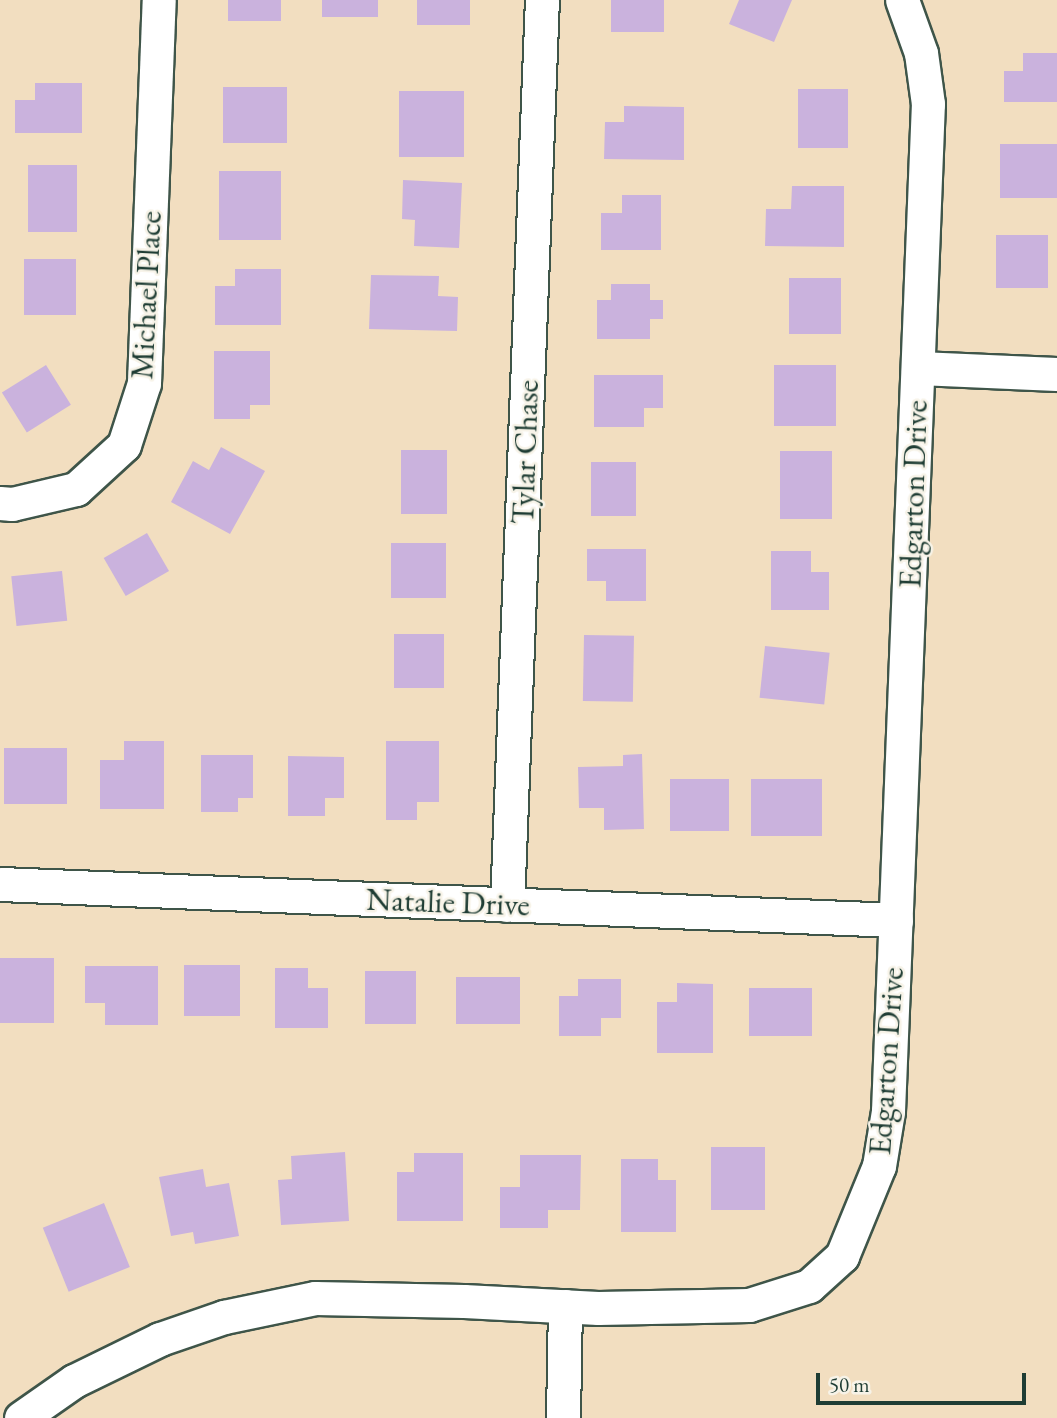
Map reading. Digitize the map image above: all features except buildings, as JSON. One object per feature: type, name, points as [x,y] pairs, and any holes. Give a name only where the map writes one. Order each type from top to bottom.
[{"type":"street","name":"Michael Place","points":[[0,503],[12,504],[76,489],[124,445],[144,383],[159,0]]},
{"type":"street","name":"Tylar Chase","points":[[507,905],[542,0]]},
{"type":"street","name":"Edgarton Drive","points":[[21,1418],[74,1381],[160,1339],[224,1317],[315,1298],[565,1306],[749,1305],[810,1286],[842,1256],[879,1166],[888,1111],[928,104],[921,53],[902,0]]},
{"type":"street","points":[[918,368],[1057,374]]},
{"type":"street","name":"Natalie Drive","points":[[0,884],[896,920]]},
{"type":"street","points":[[563,1418],[565,1306]]}]
